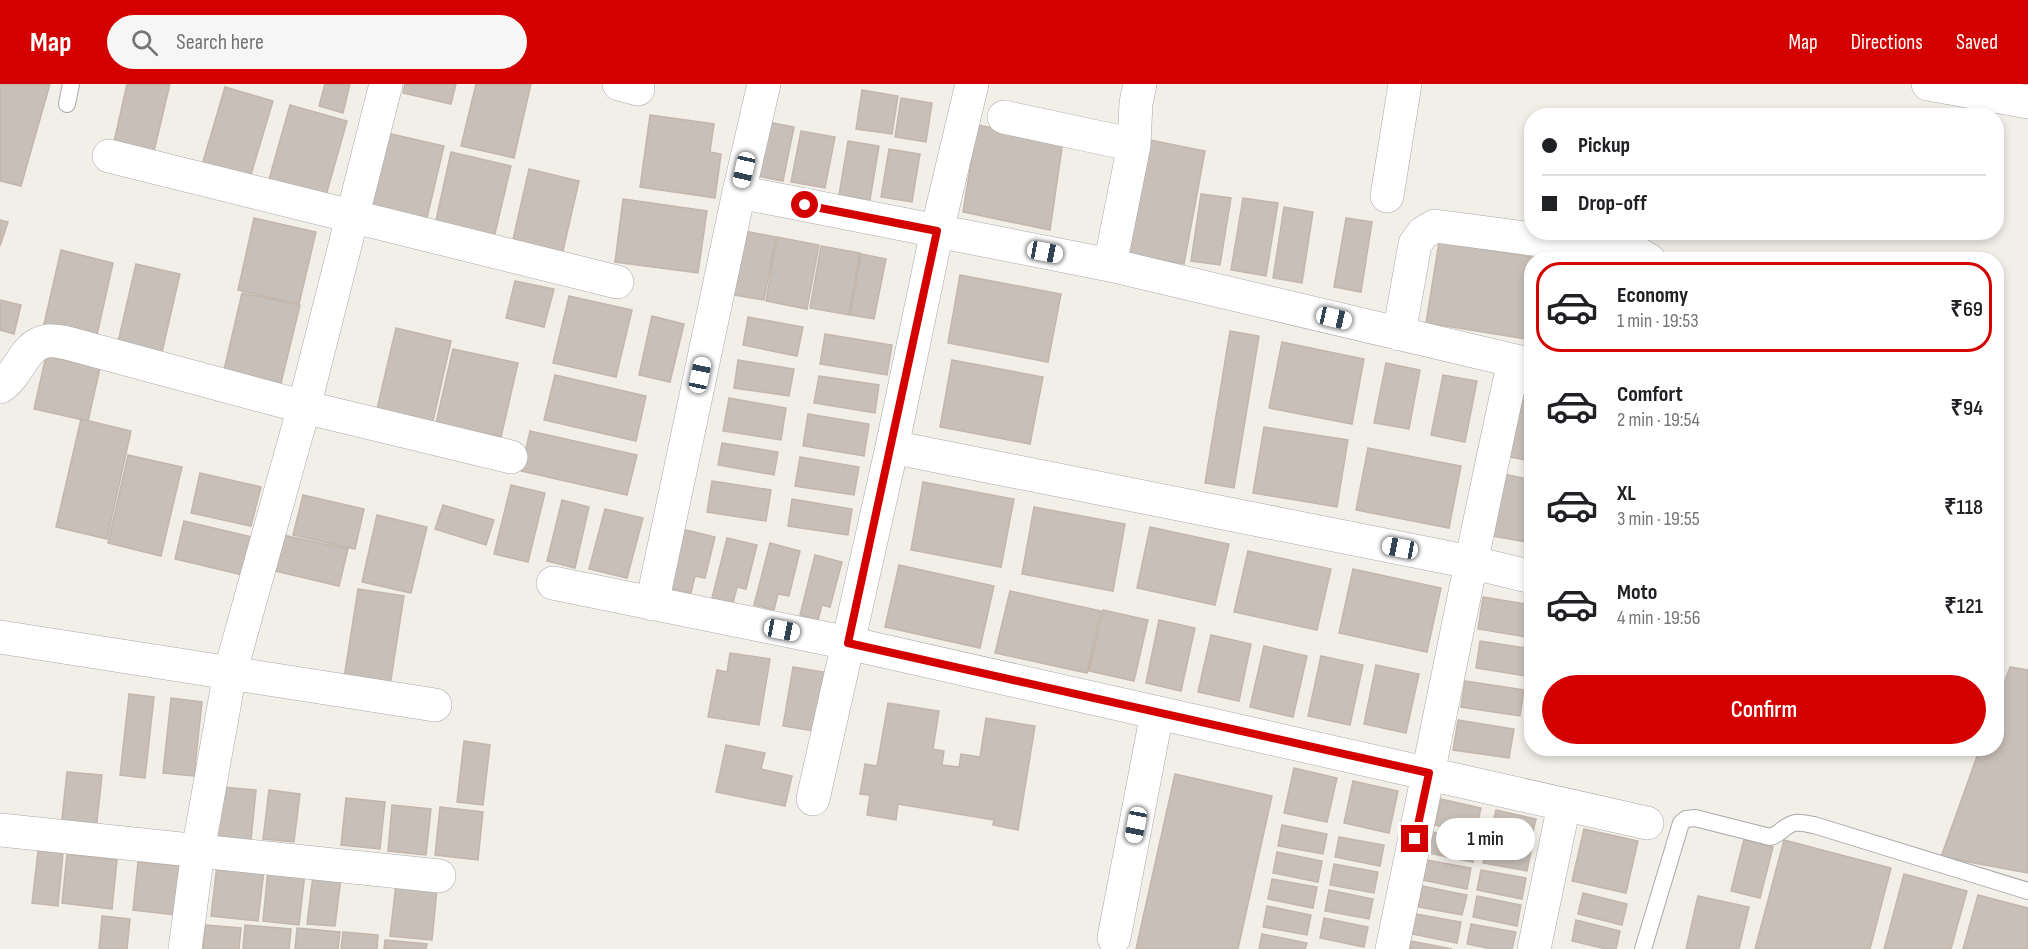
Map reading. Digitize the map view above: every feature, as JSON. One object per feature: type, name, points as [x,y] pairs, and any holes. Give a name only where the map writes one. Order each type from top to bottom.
[{"type":"street","points":[[185,949],[198,851],[230,673],[304,407],[386,84]]},
{"type":"street","points":[[652,604],[764,84]]},
{"type":"street","points":[[813,799],[892,447],[937,231],[972,84]]},
{"type":"street","points":[[1110,265],[1134,144],[1136,103],[1140,84]]},
{"type":"street","points":[[1387,196],[1405,84]]},
{"type":"street","points":[[1928,84],[2028,102]]},
{"type":"street","points":[[1004,117],[1134,144]]},
{"type":"street","points":[[109,156],[617,282]]},
{"type":"street","points":[[739,192],[1110,265],[1522,363],[1470,562],[1392,949]]},
{"type":"street","points":[[1399,334],[1415,244],[1423,233],[1435,226],[1524,238]]},
{"type":"street","points":[[1539,240],[1629,252]]},
{"type":"street","points":[[0,387],[14,376],[30,348],[48,340],[67,343],[304,407],[511,457]]},
{"type":"street","points":[[892,447],[1470,562],[1524,575]]},
{"type":"street","points":[[553,583],[848,643],[1647,823]]},
{"type":"street","points":[[0,637],[435,705]]},
{"type":"street","points":[[1114,938],[1157,712]]},
{"type":"street","points":[[1534,949],[1564,805]]},
{"type":"street","points":[[0,830],[439,876]]},
{"type":"lane","points":[[67,104],[71,84]]},
{"type":"lane","points":[[1643,949],[1681,824],[1686,819],[1695,818],[1770,837],[1778,836],[1786,827],[1796,822],[1814,825],[2028,891]]},
{"type":"building","points":[[0,84],[50,84],[21,186],[0,181]]},
{"type":"building","points":[[127,84],[170,84],[154,151],[114,142]]},
{"type":"building","points":[[325,84],[350,84],[343,113],[319,106]]},
{"type":"building","points":[[405,84],[456,84],[451,104],[403,93]]},
{"type":"building","points":[[476,84],[531,84],[514,158],[461,146]]},
{"type":"building","points":[[225,87],[273,101],[250,178],[202,165]]},
{"type":"building","points":[[862,90],[898,96],[892,134],[856,129]]},
{"type":"building","points":[[901,98],[932,103],[926,142],[895,137]]},
{"type":"building","points":[[290,105],[347,121],[325,199],[268,183]]},
{"type":"building","points":[[650,115],[714,124],[710,152],[721,154],[715,198],[640,187]]},
{"type":"building","points":[[758,120],[794,127],[783,181],[747,174]]},
{"type":"building","points":[[977,125],[1063,141],[1050,230],[963,212]]},
{"type":"building","points":[[801,131],[835,137],[825,188],[791,182]]},
{"type":"building","points":[[387,133],[444,146],[426,222],[369,209]]},
{"type":"building","points":[[1140,138],[1205,151],[1184,264],[1119,252]]},
{"type":"building","points":[[848,141],[879,146],[870,200],[839,195]]},
{"type":"building","points":[[889,149],[920,154],[912,202],[881,197]]},
{"type":"building","points":[[451,152],[511,166],[493,242],[434,229]]},
{"type":"building","points":[[529,169],[579,181],[562,255],[512,244]]},
{"type":"building","points":[[1201,194],[1231,198],[1220,265],[1191,261]]},
{"type":"building","points":[[1243,198],[1278,203],[1266,276],[1231,270]]},
{"type":"building","points":[[623,199],[707,211],[698,273],[615,262]]},
{"type":"building","points":[[1284,207],[1313,212],[1302,283],[1273,278]]},
{"type":"building","points":[[254,218],[316,232],[299,304],[238,290]]},
{"type":"building","points":[[1346,218],[1372,222],[1361,292],[1334,287]]},
{"type":"building","points":[[0,220],[8,222],[0,246]]},
{"type":"building","points":[[739,230],[776,237],[764,300],[727,294]]},
{"type":"building","points":[[777,237],[819,245],[807,309],[766,301]]},
{"type":"building","points":[[1439,242],[1524,256],[1524,339],[1426,323]]},
{"type":"building","points":[[821,246],[860,253],[849,315],[810,308]]},
{"type":"building","points":[[61,250],[113,263],[97,335],[44,324]]},
{"type":"building","points":[[861,254],[886,259],[874,319],[850,315]]},
{"type":"building","points":[[136,264],[180,274],[162,352],[118,342]]},
{"type":"building","points":[[960,275],[1061,294],[1048,362],[948,343]]},
{"type":"building","points":[[515,281],[554,289],[544,327],[506,318]]},
{"type":"building","points":[[242,293],[300,305],[281,383],[224,370]]},
{"type":"building","points":[[569,296],[632,310],[616,377],[553,363]]},
{"type":"building","points":[[0,300],[21,305],[14,334],[0,330]]},
{"type":"building","points":[[652,316],[684,324],[670,382],[639,375]]},
{"type":"building","points":[[748,317],[803,327],[797,356],[743,345]]},
{"type":"building","points":[[396,328],[451,341],[433,421],[377,409]]},
{"type":"building","points":[[1230,331],[1259,336],[1234,488],[1205,483]]},
{"type":"building","points":[[825,334],[892,345],[887,375],[820,364]]},
{"type":"building","points":[[1282,342],[1364,359],[1352,424],[1269,408]]},
{"type":"building","points":[[453,349],[518,363],[501,437],[436,423]]},
{"type":"building","points":[[46,356],[100,368],[88,421],[34,409]]},
{"type":"building","points":[[738,360],[794,369],[789,396],[734,388]]},
{"type":"building","points":[[952,360],[1043,377],[1030,444],[940,427]]},
{"type":"building","points":[[1386,363],[1420,370],[1409,429],[1374,423]]},
{"type":"building","points":[[555,375],[646,396],[636,441],[544,420]]},
{"type":"building","points":[[1443,375],[1477,381],[1465,442],[1431,435]]},
{"type":"building","points":[[819,376],[879,385],[875,413],[814,403]]},
{"type":"building","points":[[1517,392],[1524,393],[1524,460],[1504,456]]},
{"type":"building","points":[[729,398],[786,408],[781,440],[723,431]]},
{"type":"building","points":[[808,414],[869,424],[864,456],[803,446]]},
{"type":"building","points":[[81,419],[131,431],[107,539],[56,527]]},
{"type":"building","points":[[1264,427],[1348,440],[1337,507],[1253,493]]},
{"type":"building","points":[[530,431],[637,455],[627,495],[521,471]]},
{"type":"building","points":[[722,443],[778,452],[774,475],[718,465]]},
{"type":"building","points":[[1368,448],[1461,466],[1449,528],[1356,510]]},
{"type":"building","points":[[128,455],[182,467],[161,556],[108,543]]},
{"type":"building","points":[[800,457],[859,467],[854,495],[795,486]]},
{"type":"building","points":[[200,473],[261,487],[251,526],[191,513]]},
{"type":"building","points":[[1504,474],[1524,478],[1524,542],[1492,536]]},
{"type":"building","points":[[712,481],[771,490],[766,521],[707,512]]},
{"type":"building","points":[[923,482],[1014,499],[1001,567],[911,550]]},
{"type":"building","points":[[511,485],[545,493],[528,562],[494,554]]},
{"type":"building","points":[[303,495],[364,509],[355,549],[293,535]]},
{"type":"building","points":[[792,499],[852,509],[848,535],[788,526]]},
{"type":"building","points":[[562,500],[589,507],[575,568],[547,561]]},
{"type":"building","points":[[443,505],[494,520],[486,545],[435,529]]},
{"type":"building","points":[[1034,507],[1125,524],[1113,591],[1022,574]]},
{"type":"building","points":[[605,509],[643,518],[627,578],[589,569]]},
{"type":"building","points":[[377,515],[427,527],[411,593],[362,582]]},
{"type":"building","points":[[184,521],[252,537],[243,575],[175,559]]},
{"type":"building","points":[[1150,527],[1229,544],[1215,605],[1137,588]]},
{"type":"building","points":[[682,529],[715,537],[705,578],[695,576],[691,593],[667,588]]},
{"type":"building","points":[[283,535],[348,549],[339,586],[275,571]]},
{"type":"building","points":[[727,538],[757,545],[746,589],[737,587],[733,603],[712,598]]},
{"type":"building","points":[[770,543],[800,551],[789,596],[778,594],[774,610],[754,605]]},
{"type":"building","points":[[1248,551],[1331,569],[1317,630],[1234,612]]},
{"type":"building","points":[[815,555],[842,562],[830,607],[822,605],[818,620],[800,615]]},
{"type":"building","points":[[899,565],[994,586],[980,648],[885,627]]},
{"type":"building","points":[[1353,569],[1441,588],[1427,652],[1339,633]]},
{"type":"building","points":[[358,589],[404,596],[390,686],[344,678]]},
{"type":"building","points":[[1010,591],[1101,611],[1087,673],[995,653]]},
{"type":"building","points":[[1483,597],[1524,604],[1524,637],[1478,629]]},
{"type":"building","points":[[1103,610],[1148,620],[1134,681],[1089,671]]},
{"type":"building","points":[[1159,620],[1195,628],[1181,691],[1146,683]]},
{"type":"building","points":[[1211,635],[1251,644],[1239,701],[1198,692]]},
{"type":"building","points":[[1480,641],[1524,648],[1524,676],[1476,668]]},
{"type":"building","points":[[1264,646],[1307,656],[1293,717],[1250,707]]},
{"type":"building","points":[[730,653],[770,659],[759,725],[708,717],[717,670],[727,672]]},
{"type":"building","points":[[1321,656],[1363,665],[1350,725],[1308,716]]},
{"type":"building","points":[[1376,665],[1419,674],[1406,733],[1364,724]]},
{"type":"building","points":[[793,667],[830,673],[820,732],[783,726]]},
{"type":"building","points":[[2010,667],[2028,670],[2028,873],[1941,857],[1977,756],[2004,756],[2004,683]]},
{"type":"building","points":[[1465,681],[1524,690],[1520,716],[1461,707]]},
{"type":"building","points":[[129,694],[154,697],[145,778],[120,775]]},
{"type":"building","points":[[171,698],[202,702],[194,776],[163,773]]},
{"type":"building","points":[[888,703],[939,711],[933,749],[944,751],[942,765],[959,767],[961,754],[980,757],[986,718],[1035,726],[1018,830],[993,825],[994,820],[898,804],[896,820],[867,815],[870,795],[860,794],[865,764],[877,766]]},
{"type":"building","points":[[1458,720],[1514,729],[1509,758],[1453,750]]},
{"type":"building","points":[[464,741],[490,745],[483,805],[457,802]]},
{"type":"building","points":[[726,745],[765,753],[761,769],[792,776],[785,806],[716,792]]},
{"type":"building","points":[[1294,768],[1337,778],[1327,822],[1284,813]]},
{"type":"building","points":[[67,772],[102,775],[96,831],[61,828]]},
{"type":"building","points":[[1175,774],[1272,796],[1238,949],[1136,949]]},
{"type":"building","points":[[1353,781],[1398,791],[1389,833],[1344,823]]},
{"type":"building","points":[[222,787],[256,790],[251,840],[217,836]]},
{"type":"building","points":[[269,790],[300,794],[294,842],[263,839]]},
{"type":"building","points":[[346,798],[385,802],[380,849],[341,845]]},
{"type":"building","points":[[1441,799],[1481,808],[1475,834],[1435,825]]},
{"type":"building","points":[[392,805],[431,809],[426,855],[388,851]]},
{"type":"building","points":[[440,807],[483,812],[478,860],[435,855]]},
{"type":"building","points":[[1496,810],[1536,819],[1530,844],[1490,835]]},
{"type":"building","points":[[1282,825],[1327,834],[1323,854],[1278,846]]},
{"type":"building","points":[[1584,829],[1638,841],[1626,893],[1572,881]]},
{"type":"building","points":[[1432,832],[1477,841],[1473,862],[1428,853]]},
{"type":"building","points":[[1339,837],[1384,845],[1380,866],[1335,857]]},
{"type":"building","points":[[1744,839],[1773,847],[1760,898],[1731,891]]},
{"type":"building","points":[[1784,840],[1891,868],[1870,949],[1755,949]]},
{"type":"building","points":[[1487,843],[1531,851],[1527,871],[1483,863]]},
{"type":"building","points":[[38,851],[63,853],[58,906],[32,903]]},
{"type":"building","points":[[1277,852],[1322,861],[1318,882],[1273,873]]},
{"type":"building","points":[[67,854],[117,860],[112,909],[62,903]]},
{"type":"building","points":[[1427,860],[1471,868],[1467,889],[1422,880]]},
{"type":"building","points":[[138,862],[181,866],[176,915],[133,910]]},
{"type":"building","points":[[1334,864],[1378,872],[1374,893],[1330,885]]},
{"type":"building","points":[[217,865],[264,870],[258,921],[211,916]]},
{"type":"building","points":[[268,869],[305,873],[299,925],[263,921]]},
{"type":"building","points":[[1481,870],[1526,878],[1522,899],[1477,890]]},
{"type":"building","points":[[1904,874],[1967,891],[1951,949],[1884,949]]},
{"type":"building","points":[[313,875],[341,878],[335,926],[307,924]]},
{"type":"building","points":[[1272,879],[1317,887],[1313,908],[1268,899]]},
{"type":"building","points":[[396,884],[437,889],[432,940],[390,936]]},
{"type":"building","points":[[1422,886],[1467,895],[1462,915],[1418,907]]},
{"type":"building","points":[[1329,890],[1373,899],[1369,919],[1325,911]]},
{"type":"building","points":[[1583,893],[1627,904],[1622,925],[1578,914]]},
{"type":"building","points":[[1978,895],[2028,908],[2028,949],[1963,949]]},
{"type":"building","points":[[1477,896],[1521,905],[1517,926],[1473,917]]},
{"type":"building","points":[[1698,896],[1749,907],[1739,949],[1686,949]]},
{"type":"building","points":[[1267,906],[1311,915],[1307,935],[1263,927]]},
{"type":"building","points":[[1416,914],[1461,922],[1457,943],[1412,934]]},
{"type":"building","points":[[102,916],[130,919],[127,949],[99,949]]},
{"type":"building","points":[[1324,918],[1368,927],[1364,947],[1320,938]]},
{"type":"building","points":[[1576,920],[1620,931],[1616,949],[1572,941]]},
{"type":"building","points":[[1471,924],[1516,932],[1512,949],[1492,949],[1467,944]]},
{"type":"building","points":[[205,925],[241,928],[239,949],[203,949]]},
{"type":"building","points":[[245,925],[291,929],[289,949],[243,949]]},
{"type":"building","points":[[297,928],[340,932],[338,949],[295,949]]},
{"type":"building","points":[[343,932],[378,935],[377,949],[341,949]]},
{"type":"building","points":[[1262,934],[1307,943],[1305,949],[1259,949]]},
{"type":"building","points":[[385,940],[427,944],[426,949],[384,949]]},
{"type":"building","points":[[1411,941],[1452,949],[1410,949]]},
{"type":"route","points":[[805,205],[937,231],[848,643],[1429,773],[1415,839]]}]
